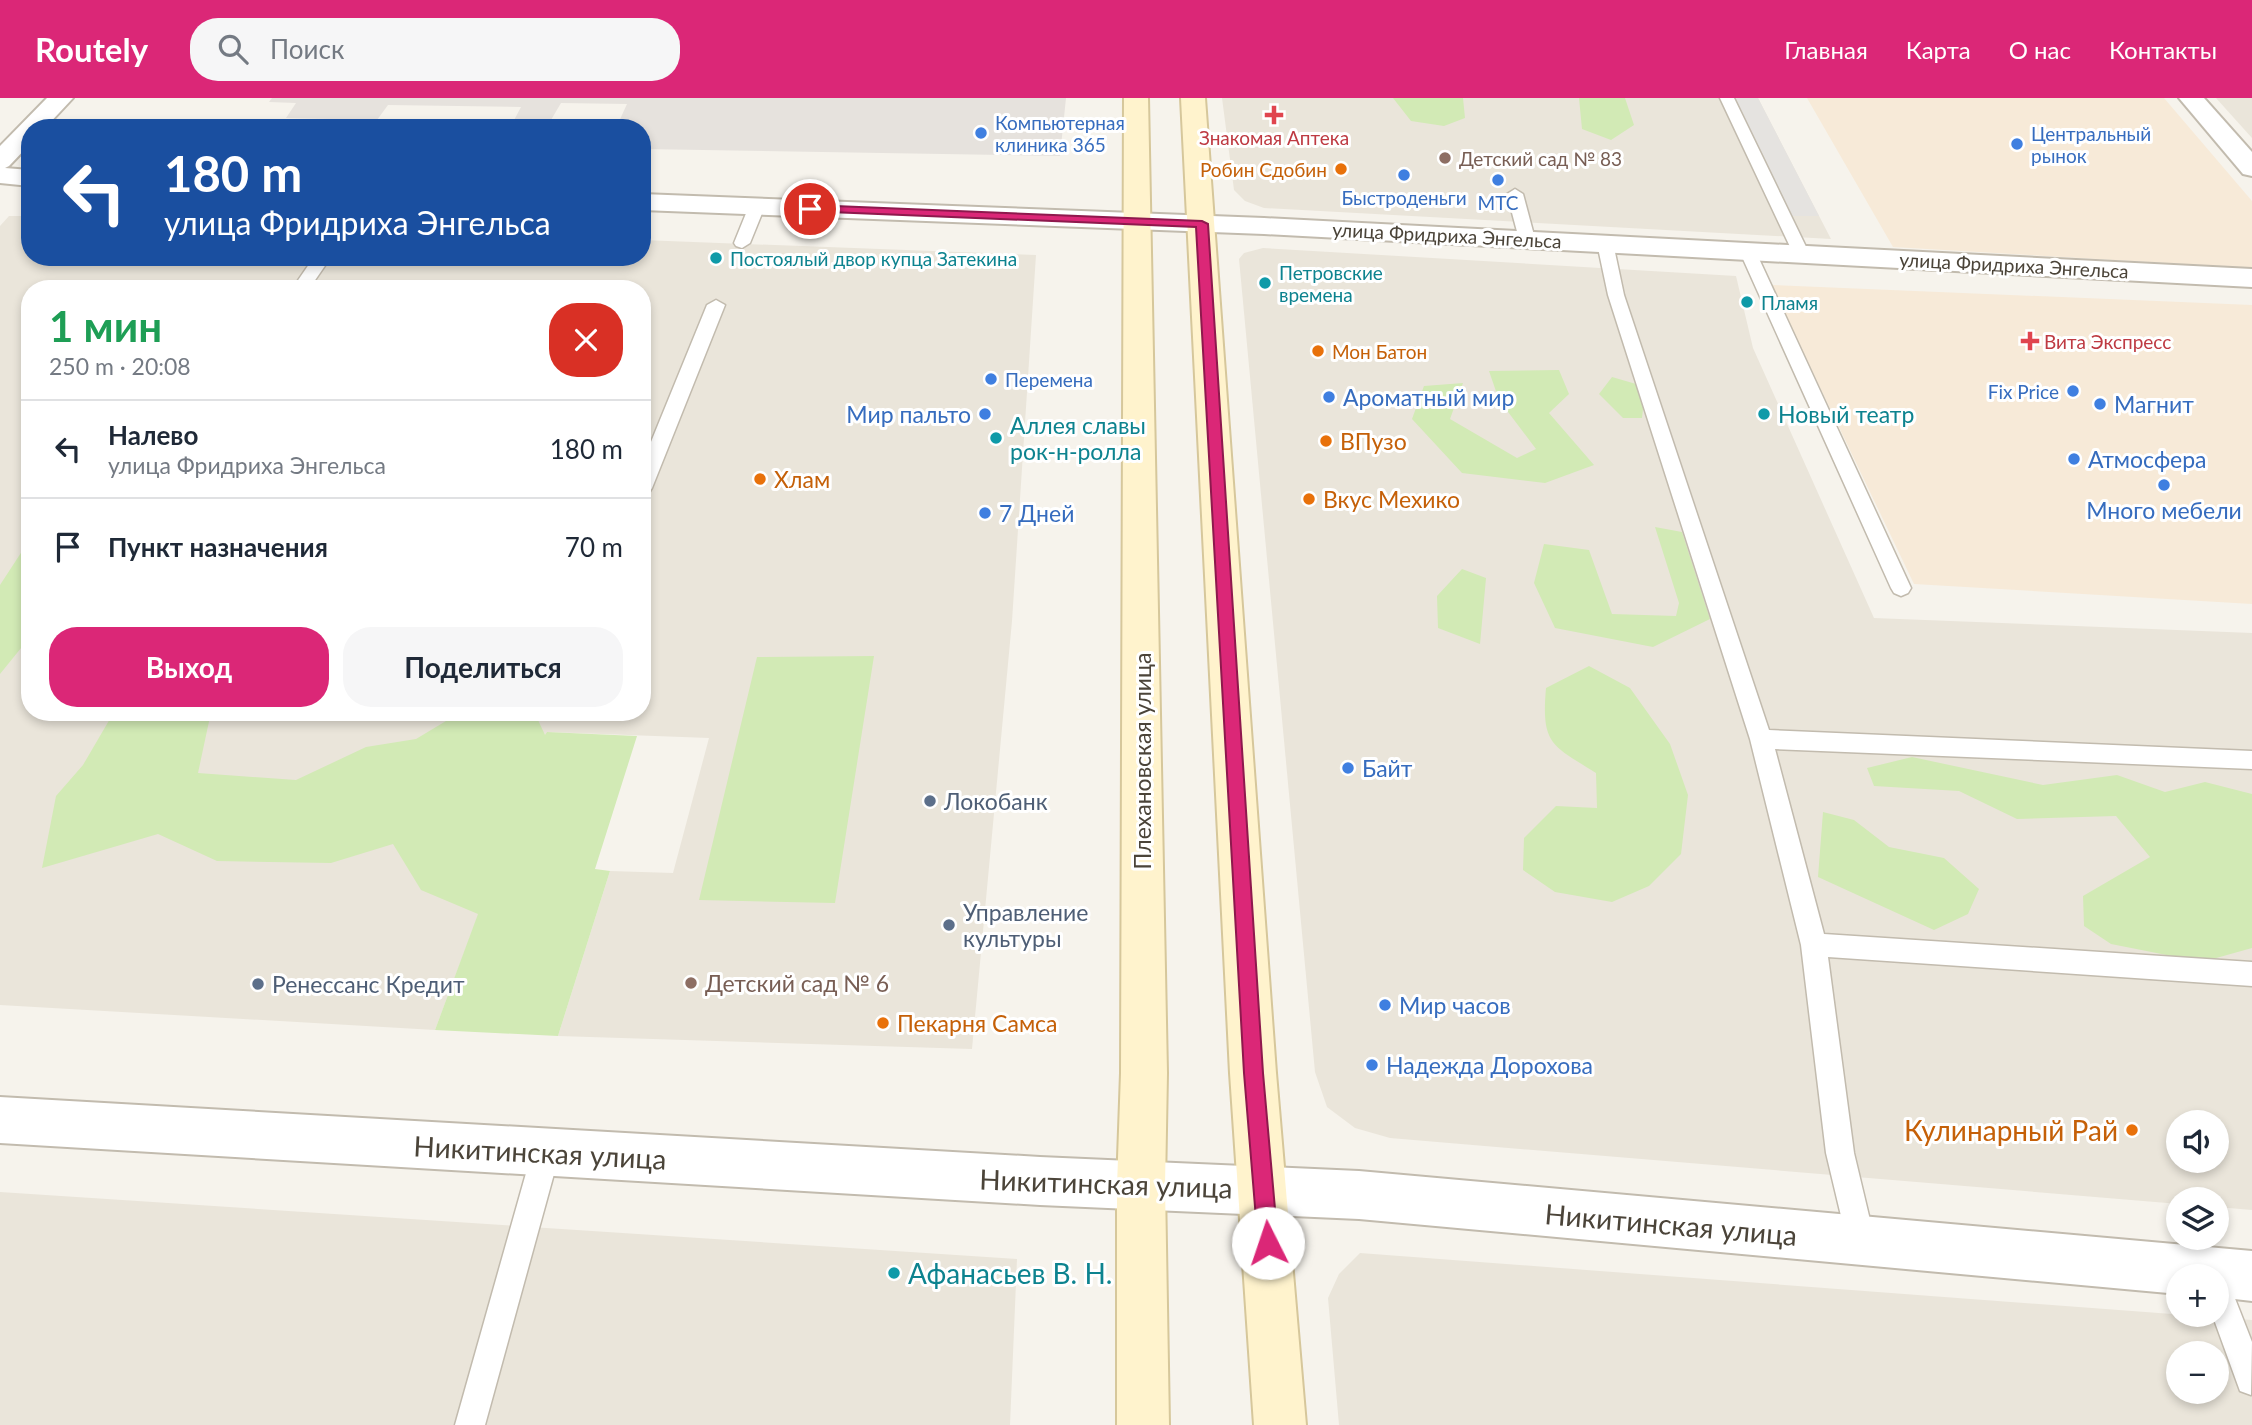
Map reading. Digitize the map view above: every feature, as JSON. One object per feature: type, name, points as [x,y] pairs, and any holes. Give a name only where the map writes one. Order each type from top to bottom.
[{"type":"main road","name":"Плехановская улица","points":[[1136,98],[1144,1073],[1141,1186],[1143,1425]]},
{"type":"main road","points":[[1193,98],[1254,1073],[1280,1425]]},
{"type":"street","points":[[41,119],[61,98]]},
{"type":"street","points":[[2191,98],[2252,168]]},
{"type":"street","points":[[0,160],[21,139]]},
{"type":"street","points":[[0,175],[21,177]]},
{"type":"street","name":"улица Фридриха Энгельса","points":[[651,202],[1527,239],[2252,278]]},
{"type":"street","name":"Никитинская улица","points":[[0,1120],[1141,1186],[1359,1195],[2166,1272]]},
{"type":"lane","points":[[1727,98],[1801,253]]},
{"type":"lane","points":[[1515,194],[1527,239]]},
{"type":"lane","points":[[742,243],[757,206]]},
{"type":"lane","points":[[1605,243],[1616,295],[1761,739],[1814,945],[1840,1153],[1861,1241]]},
{"type":"lane","points":[[1747,250],[1901,588]]},
{"type":"lane","points":[[651,466],[716,305]]},
{"type":"lane","points":[[1761,739],[2252,760]]},
{"type":"lane","points":[[1814,945],[2252,974]]},
{"type":"lane","points":[[470,1425],[546,1152]]},
{"type":"lane","points":[[2229,1298],[2250,1380]]},
{"type":"shaded area","points":[[272,98],[1066,98],[1060,156],[651,149],[651,119],[620,119],[627,104],[561,103],[552,119],[515,119],[521,107],[388,105],[378,119],[332,119],[286,118],[296,103],[269,102]]},
{"type":"shaded area","points":[[1222,98],[1758,98],[1831,239],[1264,208],[1245,201],[1234,190]]},
{"type":"shaded area","points":[[1734,98],[1758,98],[1819,216],[1790,216]]},
{"type":"shaded area","points":[[1807,98],[2164,98],[2252,201],[2252,268],[1893,247]]},
{"type":"shaded area","points":[[2216,98],[2252,98],[2252,138]]},
{"type":"shaded area","points":[[9,216],[21,216],[21,266],[651,266],[651,240],[1036,255],[1012,621],[972,1049],[558,1036],[610,871],[673,873],[709,738],[547,732],[435,1030],[0,1005],[0,226]]},
{"type":"shaded area","points":[[1263,248],[1736,276],[1753,348],[1874,618],[2252,633],[2252,1210],[2229,1208],[2229,1187],[2166,1187],[2166,1203],[1390,1138],[1355,1128],[1327,1107],[1315,1072],[1239,259],[1244,253]]},
{"type":"shaded area","points":[[1771,285],[2252,305],[2252,604],[1914,584]]},
{"type":"shaded area","points":[[0,1192],[1017,1259],[1010,1425],[0,1425]]},
{"type":"shaded area","points":[[1360,1253],[2166,1314],[2166,1327],[2229,1327],[2229,1318],[2252,1320],[2252,1425],[1339,1425],[1328,1298],[1339,1274]]},
{"type":"green space","points":[[1393,98],[1463,98],[1465,118],[1444,126],[1411,121]]},
{"type":"green space","points":[[1579,98],[1625,98],[1634,125],[1611,140],[1582,129]]},
{"type":"green space","points":[[1559,370],[1569,394],[1549,413],[1594,465],[1545,483],[1462,473],[1412,419],[1424,386],[1463,383],[1450,419],[1517,458],[1536,449],[1499,400],[1489,371]]},
{"type":"green space","points":[[1612,377],[1636,384],[1644,400],[1642,418],[1623,418],[1599,394]]},
{"type":"green space","points":[[1655,527],[1682,532],[1710,619],[1653,647],[1555,628],[1534,583],[1544,544],[1589,550],[1612,614],[1676,616],[1679,603]]},
{"type":"green space","points":[[21,553],[21,648],[0,674],[0,585]]},
{"type":"green space","points":[[1462,569],[1486,578],[1480,644],[1438,628],[1437,596]]},
{"type":"green space","points":[[874,656],[835,903],[699,900],[757,657]]},
{"type":"green space","points":[[1589,666],[1630,688],[1670,744],[1688,795],[1681,854],[1649,886],[1612,902],[1555,892],[1523,870],[1524,838],[1556,806],[1597,808],[1596,773],[1569,756],[1553,741],[1548,733],[1545,707],[1546,688]]},
{"type":"green space","points":[[109,721],[209,721],[198,773],[296,780],[366,747],[416,739],[446,721],[538,721],[545,735],[547,732],[637,736],[595,869],[610,871],[558,1036],[435,1030],[478,914],[421,890],[393,844],[331,863],[217,861],[158,834],[42,868],[56,796],[83,765]]},
{"type":"green space","points":[[1912,757],[2043,785],[2117,775],[2165,792],[2205,782],[2252,794],[2252,948],[2202,962],[2111,944],[2084,926],[2083,896],[2150,857],[2116,816],[2017,819],[1959,791],[1874,786],[1867,768]]},
{"type":"green space","points":[[1823,812],[1854,820],[1889,847],[1944,858],[1979,889],[1968,914],[1934,930],[1818,877]]},
{"type":"place","name":"Знакомая Аптека","points":[[1274,115]]},
{"type":"place","name":"Компьютерная клиника 365","points":[[981,133]]},
{"type":"place","name":"Центральный рынок","points":[[2017,144]]},
{"type":"place","name":"Детский сад № 83","points":[[1445,158]]},
{"type":"place","name":"Робин Сдобин","points":[[1341,169]]},
{"type":"place","name":"Быстроденьги","points":[[1404,175]]},
{"type":"place","name":"МТС","points":[[1498,180]]},
{"type":"place","name":"Постоялый двор купца Затекина","points":[[716,258]]},
{"type":"place","name":"Петровские времена","points":[[1265,283]]},
{"type":"place","name":"Пламя","points":[[1747,302]]},
{"type":"place","name":"Вита Экспресс","points":[[2030,341]]},
{"type":"place","name":"Мон Батон","points":[[1318,351]]},
{"type":"place","name":"Перемена","points":[[991,379]]},
{"type":"place","name":"Fix Price","points":[[2073,391]]},
{"type":"place","name":"Ароматный мир","points":[[1329,397]]},
{"type":"place","name":"Магнит","points":[[2100,404]]},
{"type":"place","name":"Мир пальто","points":[[985,414]]},
{"type":"place","name":"Новый театр","points":[[1764,414]]},
{"type":"place","name":"Аллея славы рок-н-ролла","points":[[996,438]]},
{"type":"place","name":"ВПузо","points":[[1326,441]]},
{"type":"place","name":"Атмосфера","points":[[2074,459]]},
{"type":"place","name":"Хлам","points":[[760,479]]},
{"type":"place","name":"Много мебели","points":[[2164,485]]},
{"type":"place","name":"Вкус Мехико","points":[[1309,499]]},
{"type":"place","name":"7 Дней","points":[[985,513]]},
{"type":"place","name":"Байт","points":[[1348,768]]},
{"type":"place","name":"Локобанк","points":[[930,801]]},
{"type":"place","name":"Управление культуры","points":[[949,925]]},
{"type":"place","name":"Детский сад № 6","points":[[691,983]]},
{"type":"place","name":"Ренессанс Кредит","points":[[258,984]]},
{"type":"place","name":"Мир часов","points":[[1385,1005]]},
{"type":"place","name":"Пекарня Самса","points":[[883,1023]]},
{"type":"place","name":"Надежда Дорохова","points":[[1372,1065]]},
{"type":"place","name":"Кулинарный Рай","points":[[2132,1130]]},
{"type":"place","name":"Афанасьев В. Н.","points":[[894,1273]]},
{"type":"route","points":[[810,209],[1202,224],[1254,1073],[1268,1243]]}]
